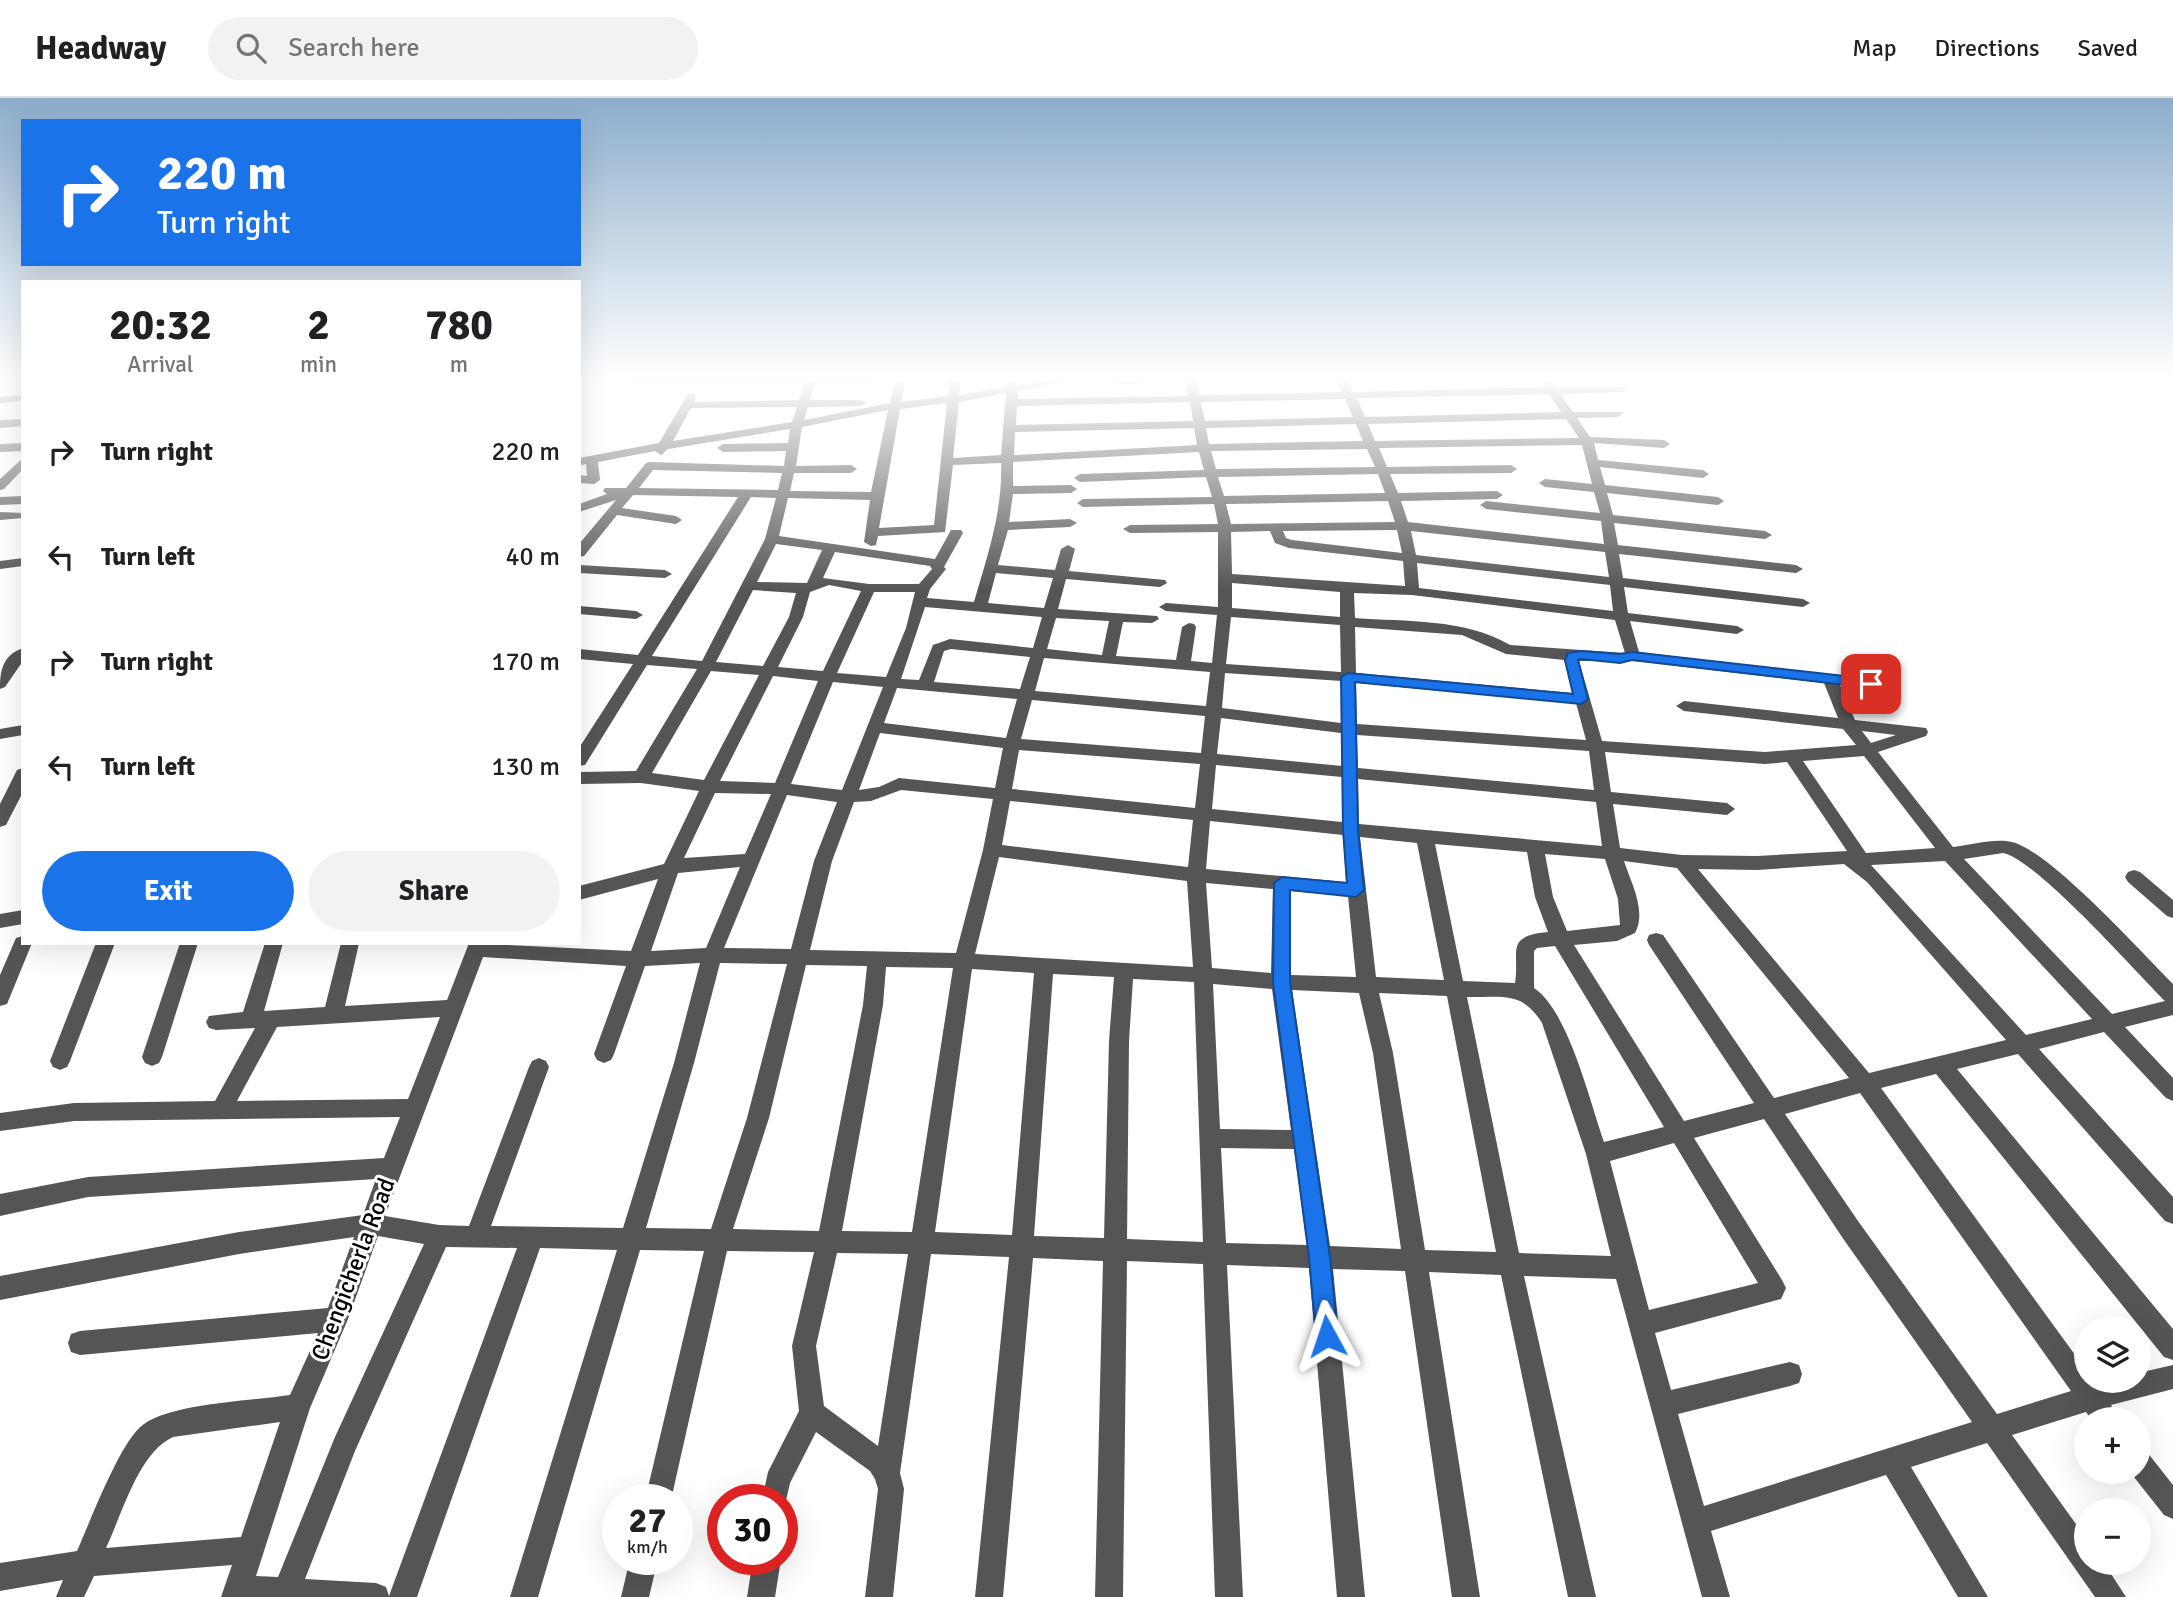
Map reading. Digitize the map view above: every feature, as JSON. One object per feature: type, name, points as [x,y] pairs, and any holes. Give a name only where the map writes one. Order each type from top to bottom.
[{"type":"street","points":[[613,504],[594,481],[585,461],[643,450]]},
{"type":"street","points":[[581,517],[613,504],[630,491],[661,450]]},
{"type":"street","points":[[641,777],[750,586],[772,539],[792,450]]},
{"type":"street","points":[[886,450],[877,496],[874,532],[868,553],[878,572],[921,595],[980,607],[1152,620]]},
{"type":"street","points":[[874,532],[940,529],[948,450]]},
{"type":"street","points":[[980,607],[1002,526],[1007,490],[1008,450]]},
{"type":"street","points":[[946,462],[1158,450]]},
{"type":"street","points":[[1205,450],[1224,527],[1225,611],[1196,875],[1211,1138],[1229,1597]]},
{"type":"street","points":[[1374,450],[1395,496],[1405,526],[1412,591]]},
{"type":"street","points":[[1589,450],[1607,517],[1621,616],[1632,656]]},
{"type":"street","points":[[1593,463],[1703,474]]},
{"type":"street","points":[[8,479],[21,464]]},
{"type":"street","points":[[650,466],[851,469]]},
{"type":"street","points":[[1080,478],[1212,473],[1511,469]]},
{"type":"street","points":[[581,479],[594,481]]},
{"type":"street","points":[[1545,483],[1718,501]]},
{"type":"street","points":[[1007,490],[1071,489]]},
{"type":"street","points":[[630,491],[877,496]]},
{"type":"street","points":[[581,758],[746,495]]},
{"type":"street","points":[[1083,503],[1497,495]]},
{"type":"street","points":[[0,501],[21,500]]},
{"type":"street","points":[[581,550],[613,504]]},
{"type":"street","points":[[581,508],[613,504],[676,520]]},
{"type":"street","points":[[1486,505],[1765,535]]},
{"type":"street","points":[[0,516],[18,516]]},
{"type":"street","points":[[1002,526],[1070,523]]},
{"type":"street","points":[[1130,529],[1405,526],[1796,569]]},
{"type":"street","points":[[1275,527],[1283,543],[1803,603]]},
{"type":"street","points":[[662,1484],[719,1242],[758,1118],[823,861],[892,682],[921,595],[939,569],[938,566],[956,533]]},
{"type":"street","points":[[772,539],[868,553]]},
{"type":"street","points":[[604,1054],[670,870],[809,587],[831,548]]},
{"type":"street","points":[[880,1597],[891,1489],[887,1473],[964,961],[992,850],[1012,744],[1068,549]]},
{"type":"street","points":[[0,565],[21,562]]},
{"type":"street","points":[[750,586],[809,587],[878,572],[938,566]]},
{"type":"street","points":[[581,569],[665,574]]},
{"type":"street","points":[[992,569],[1160,583]]},
{"type":"street","points":[[524,1597],[684,1063],[712,955],[828,676],[878,572]]},
{"type":"street","points":[[1225,578],[1412,591],[1737,630]]},
{"type":"street","points":[[1347,588],[1350,830],[1367,985],[1379,1026],[1404,1206],[1415,1260],[1466,1597]]},
{"type":"street","points":[[1166,607],[1464,631],[1491,640],[1506,649],[1620,659],[1632,656],[1871,684]]},
{"type":"street","points":[[581,610],[636,615]]},
{"type":"street","points":[[1108,660],[1117,617]]},
{"type":"street","points":[[1184,666],[1189,628]]},
{"type":"street","points":[[925,685],[938,648],[945,645],[1219,669],[1348,677],[1581,699]]},
{"type":"street","points":[[581,654],[1214,712],[1349,729],[1765,758],[1868,750],[1920,733],[1684,706]]},
{"type":"street","points":[[0,684],[10,665],[21,655]]},
{"type":"street","points":[[1523,991],[1526,979],[1524,949],[1527,944],[1536,940],[1617,934],[1625,932],[1630,925],[1629,912],[1612,853],[1596,747],[1572,666],[1573,656]]},
{"type":"street","points":[[1830,679],[1849,725],[1949,854],[2173,1092]]},
{"type":"street","points":[[874,727],[1012,744],[1209,759],[1727,809]]},
{"type":"street","points":[[0,734],[21,730]]},
{"type":"street","points":[[1792,756],[1858,860],[2173,1213]]},
{"type":"street","points":[[581,778],[641,777],[709,787],[780,789],[846,797],[886,792],[898,785],[1612,853],[1682,862],[1757,863],[1832,856],[1858,860],[1949,854],[2003,847],[2026,855],[2051,875],[2173,996]]},
{"type":"street","points":[[0,821],[21,778]]},
{"type":"street","points":[[1425,837],[1510,1264],[1582,1597]]},
{"type":"street","points":[[1535,846],[1544,897],[1560,938],[1774,1288],[1773,1291],[1727,1304],[1641,1324]]},
{"type":"street","points":[[992,850],[1196,875],[1356,890]]},
{"type":"street","points":[[581,892],[688,864],[751,860]]},
{"type":"street","points":[[1682,862],[1865,1083],[2097,1407]]},
{"type":"street","points":[[2134,877],[2173,911]]},
{"type":"street","points":[[1282,883],[1281,982],[1320,1257],[1351,1597]]},
{"type":"street","points":[[0,922],[21,917]]},
{"type":"street","points":[[1657,940],[1850,1229],[2074,1544]]},
{"type":"street","points":[[0,998],[22,945]]},
{"type":"street","points":[[60,1061],[105,945]]},
{"type":"street","points":[[152,1057],[188,945]]},
{"type":"street","points":[[220,1111],[260,1020],[274,945]]},
{"type":"street","points":[[333,1014],[350,945]]},
{"type":"street","points":[[478,946],[637,959],[712,955],[799,955],[877,960],[964,961],[1281,982],[1523,991],[1534,996],[1552,1023],[1597,1154],[1625,1268],[1716,1597]]},
{"type":"street","name":"Chengicherla Road","points":[[236,1593],[298,1408],[336,1319],[391,1168],[478,946]]},
{"type":"street","points":[[777,1484],[812,1413],[804,1346],[828,1243],[873,1005],[877,960]]},
{"type":"street","points":[[989,1597],[1022,1247],[1044,966]]},
{"type":"street","points":[[1109,1597],[1119,1041],[1125,970]]},
{"type":"street","points":[[1597,1154],[2173,1006]]},
{"type":"street","points":[[216,1021],[454,1008]]},
{"type":"street","points":[[1940,1064],[2173,1348]]},
{"type":"street","points":[[476,1237],[539,1067]]},
{"type":"street","points":[[0,1122],[74,1112],[414,1108]]},
{"type":"street","points":[[1211,1138],[1303,1140]]},
{"type":"street","points":[[0,1205],[89,1187],[391,1168]]},
{"type":"street","points":[[0,1288],[239,1243],[372,1224],[439,1236],[923,1243],[1625,1268]]},
{"type":"street","points":[[286,1591],[344,1446],[439,1236]]},
{"type":"street","points":[[404,1597],[532,1238]]},
{"type":"street","points":[[80,1343],[336,1319]]},
{"type":"street","points":[[1663,1405],[1790,1374]]},
{"type":"street","points":[[1696,1521],[2090,1398],[2173,1377]]},
{"type":"street","points":[[70,1597],[137,1450],[152,1433],[172,1424],[298,1408]]},
{"type":"street","points":[[812,1413],[835,1432],[867,1451],[887,1473]]},
{"type":"street","points":[[1892,1460],[1974,1597]]},
{"type":"street","points":[[2151,1478],[2173,1506]]},
{"type":"street","points":[[0,1577],[86,1563],[251,1549]]},
{"type":"street","points":[[635,1597],[640,1575]]},
{"type":"street","points":[[761,1597],[764,1575]]},
{"type":"street","points":[[2096,1575],[2112,1597]]},
{"type":"street","points":[[236,1593],[286,1591],[376,1597]]},
{"type":"route","points":[[1327,1336],[1320,1257],[1281,982],[1282,883],[1356,890],[1350,830],[1348,677],[1581,699],[1572,666],[1573,656],[1581,655],[1620,659],[1632,656],[1871,684]]}]
